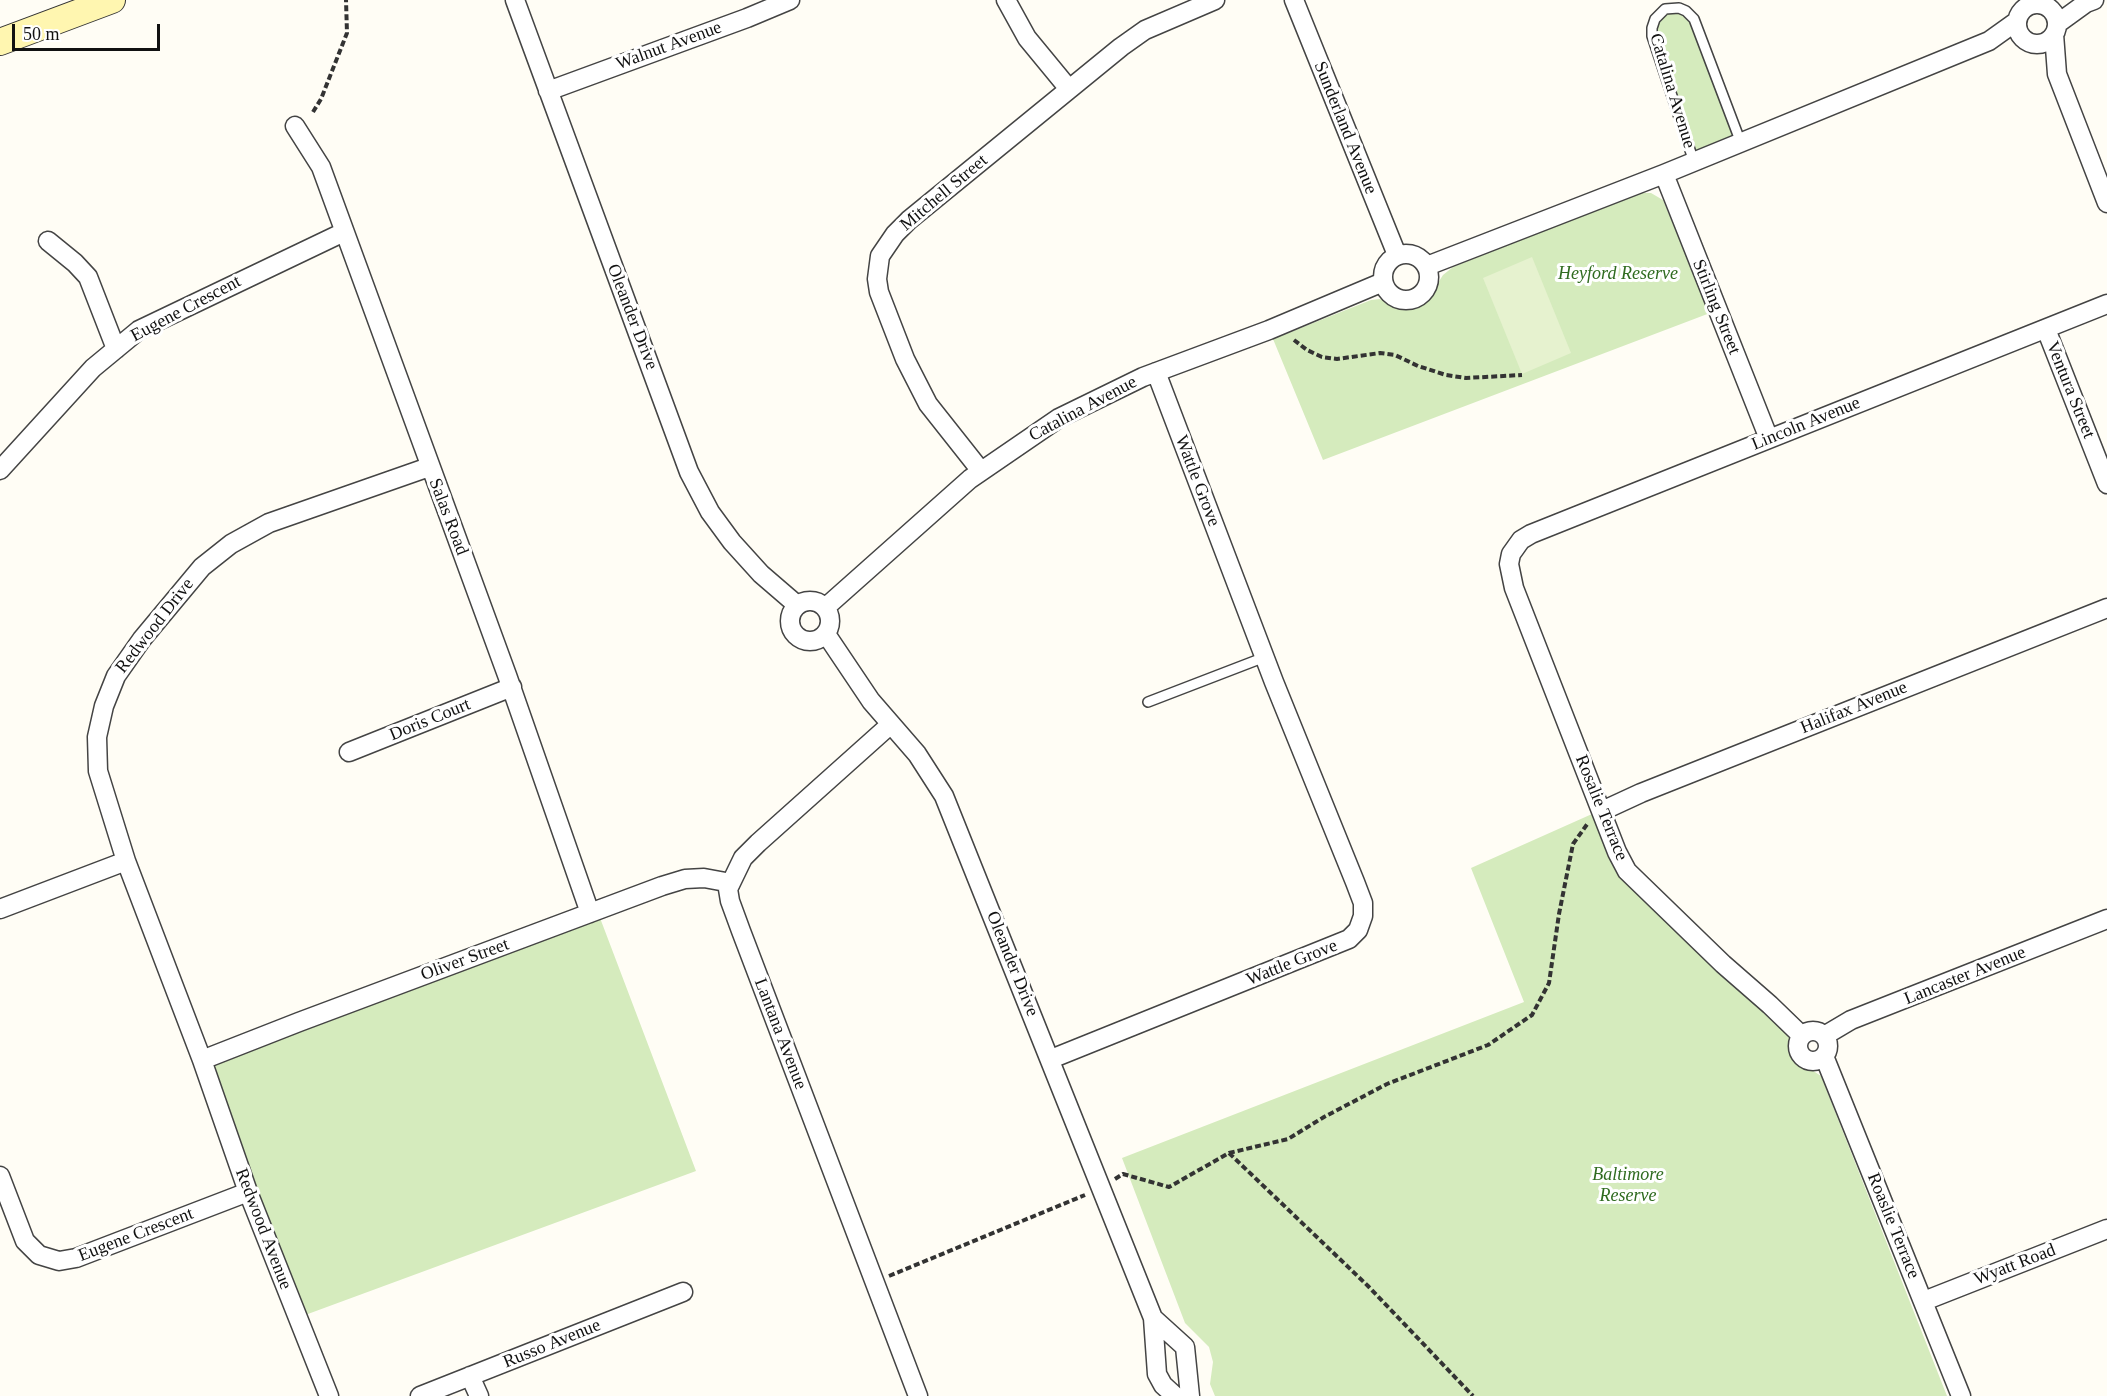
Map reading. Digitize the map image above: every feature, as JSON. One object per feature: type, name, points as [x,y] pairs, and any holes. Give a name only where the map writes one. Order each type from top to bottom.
[{"type":"street","points":[[0,42],[110,0]]},
{"type":"street","name":"Oleander Drive","points":[[515,0],[690,472],[710,512],[732,542],[760,574],[797,605]]},
{"type":"street","name":"Walnut Avenue","points":[[548,91],[790,0]]},
{"type":"street","points":[[1006,0],[1027,38],[1069,89]]},
{"type":"street","name":"Mitchell Street","points":[[981,471],[928,404],[913,376],[879,292],[877,266],[886,246],[909,220],[1145,30],[1215,0]]},
{"type":"street","name":"Sunderland Avenue","points":[[1294,0],[1396,255]]},
{"type":"street","points":[[2090,2],[2032,3],[2018,11],[2017,28],[2020,35],[2030,42],[2057,74],[2107,203]]},
{"type":"street","points":[[2030,42],[2049,40],[2056,29],[2090,2]]},
{"type":"street","points":[[2042,3],[2054,12],[2057,19],[2057,74]]},
{"type":"street","name":"Catalina Avenue","points":[[1426,266],[1664,174],[1989,41],[2018,11]]},
{"type":"street","name":"Catalina Avenue","points":[[1989,41],[2030,42]]},
{"type":"street","name":"Salas Road","points":[[295,126],[321,167],[429,467],[512,687],[590,913]]},
{"type":"street","name":"Stirling Street","points":[[1664,174],[1769,439]]},
{"type":"street","name":"Eugene Crescent","points":[[0,470],[93,368],[139,330],[344,232]]},
{"type":"street","points":[[48,242],[75,263],[88,278],[116,349]]},
{"type":"street","points":[[1411,254],[1418,257],[1426,266],[1428,282],[1425,289],[1418,297],[1411,300],[1394,297],[1386,290],[1383,282],[1386,264],[1396,255],[1411,254]]},
{"type":"street","name":"Catalina Avenue","points":[[826,608],[981,471],[1059,418],[1156,372],[1269,330],[1383,282]]},
{"type":"street","name":"Lincoln Avenue","points":[[1511,554],[1521,540],[1531,534],[2107,304]]},
{"type":"street","name":"Ventura Street","points":[[2046,329],[2107,484]]},
{"type":"street","name":"Wattle Grove","points":[[1050,1059],[1336,945],[1349,939],[1360,925],[1363,916],[1363,903],[1264,657],[1156,372]]},
{"type":"street","name":"Redwood Drive","points":[[202,1060],[126,861],[98,771],[97,737],[104,706],[116,676],[142,639],[202,567],[231,544],[269,523],[429,467]]},
{"type":"street","name":"Rosalie Terrace","points":[[1511,554],[1509,564],[1514,588],[1617,852],[1627,871],[1723,964],[1801,1035]]},
{"type":"street","points":[[810,600],[819,602],[829,612],[831,622],[826,634],[820,639],[811,642],[797,637],[791,630],[789,622],[791,613],[797,605],[810,600]]},
{"type":"street","name":"Halifax Avenue","points":[[1602,811],[1641,793],[2107,608]]},
{"type":"street","name":"Oleander Drive","points":[[826,634],[871,701],[917,754],[944,796],[1153,1318],[1156,1374],[1163,1385],[1175,1396]]},
{"type":"street","name":"Doris Court","points":[[349,752],[512,687]]},
{"type":"street","points":[[731,883],[743,858],[758,843],[891,724]]},
{"type":"street","points":[[0,909],[126,861]]},
{"type":"street","name":"Oliver Street","points":[[202,1060],[685,879],[704,878],[731,883]]},
{"type":"street","name":"Lantana Avenue","points":[[731,883],[728,889],[730,901],[918,1396]]},
{"type":"street","name":"Lancaster Avenue","points":[[1824,1036],[1851,1020],[2107,919]]},
{"type":"street","points":[[1812,1030],[1824,1036],[1828,1045],[1824,1056],[1812,1061],[1801,1057],[1797,1046],[1801,1035],[1812,1030]]},
{"type":"street","name":"Roaslie Terrace","points":[[1824,1056],[1924,1301],[1960,1396]]},
{"type":"street","name":"Redwood Avenue","points":[[202,1060],[248,1192],[328,1396]]},
{"type":"street","name":"Eugene Crescent","points":[[0,1176],[25,1241],[39,1255],[59,1261],[76,1258],[248,1192]]},
{"type":"street","name":"Wyatt Road","points":[[1924,1301],[2107,1229]]},
{"type":"street","name":"Russo Avenue","points":[[420,1396],[683,1292]]},
{"type":"street","name":"Oleander Drive","points":[[1153,1318],[1185,1347],[1190,1396]]},
{"type":"street","points":[[470,1376],[478,1396]]},
{"type":"lane","name":"Catalina Avenue","points":[[1694,162],[1652,36],[1655,18],[1665,9],[1679,8],[1694,19],[1741,143]]},
{"type":"lane","points":[[1148,702],[1264,657]]},
{"type":"path","points":[[313,112],[321,99],[347,33],[346,0]]},
{"type":"path","points":[[1294,340],[1322,357],[1337,359],[1380,353],[1395,355],[1418,366],[1446,375],[1466,378],[1522,375]]},
{"type":"path","points":[[874,1282],[1101,1188],[1123,1174],[1168,1186],[1229,1153],[1288,1139],[1324,1117],[1388,1084],[1488,1045],[1532,1015],[1549,982],[1573,844],[1583,828],[1602,811]]},
{"type":"path","points":[[1229,1153],[1368,1286],[1473,1396]]},
{"type":"green space","points":[[1665,9],[1686,11],[1741,143],[1694,162],[1654,42],[1655,19]]},
{"type":"green space","name":"Heyford Reserve","points":[[1639,193],[1651,193],[1663,200],[1710,313],[1323,460],[1273,339],[1371,300],[1380,299],[1405,307],[1420,304],[1431,294],[1443,275],[1453,267]]},
{"type":"green space","points":[[1532,257],[1571,353],[1522,374],[1483,278]]},
{"type":"green space","name":"Baltimore Reserve","points":[[1592,814],[1609,854],[1635,892],[1786,1034],[1791,1040],[1793,1053],[1798,1061],[1821,1076],[1947,1396],[1215,1396],[1210,1384],[1213,1362],[1209,1347],[1185,1323],[1122,1158],[1524,1002],[1471,868]]},
{"type":"green space","points":[[597,910],[696,1171],[297,1318],[202,1060]]}]
